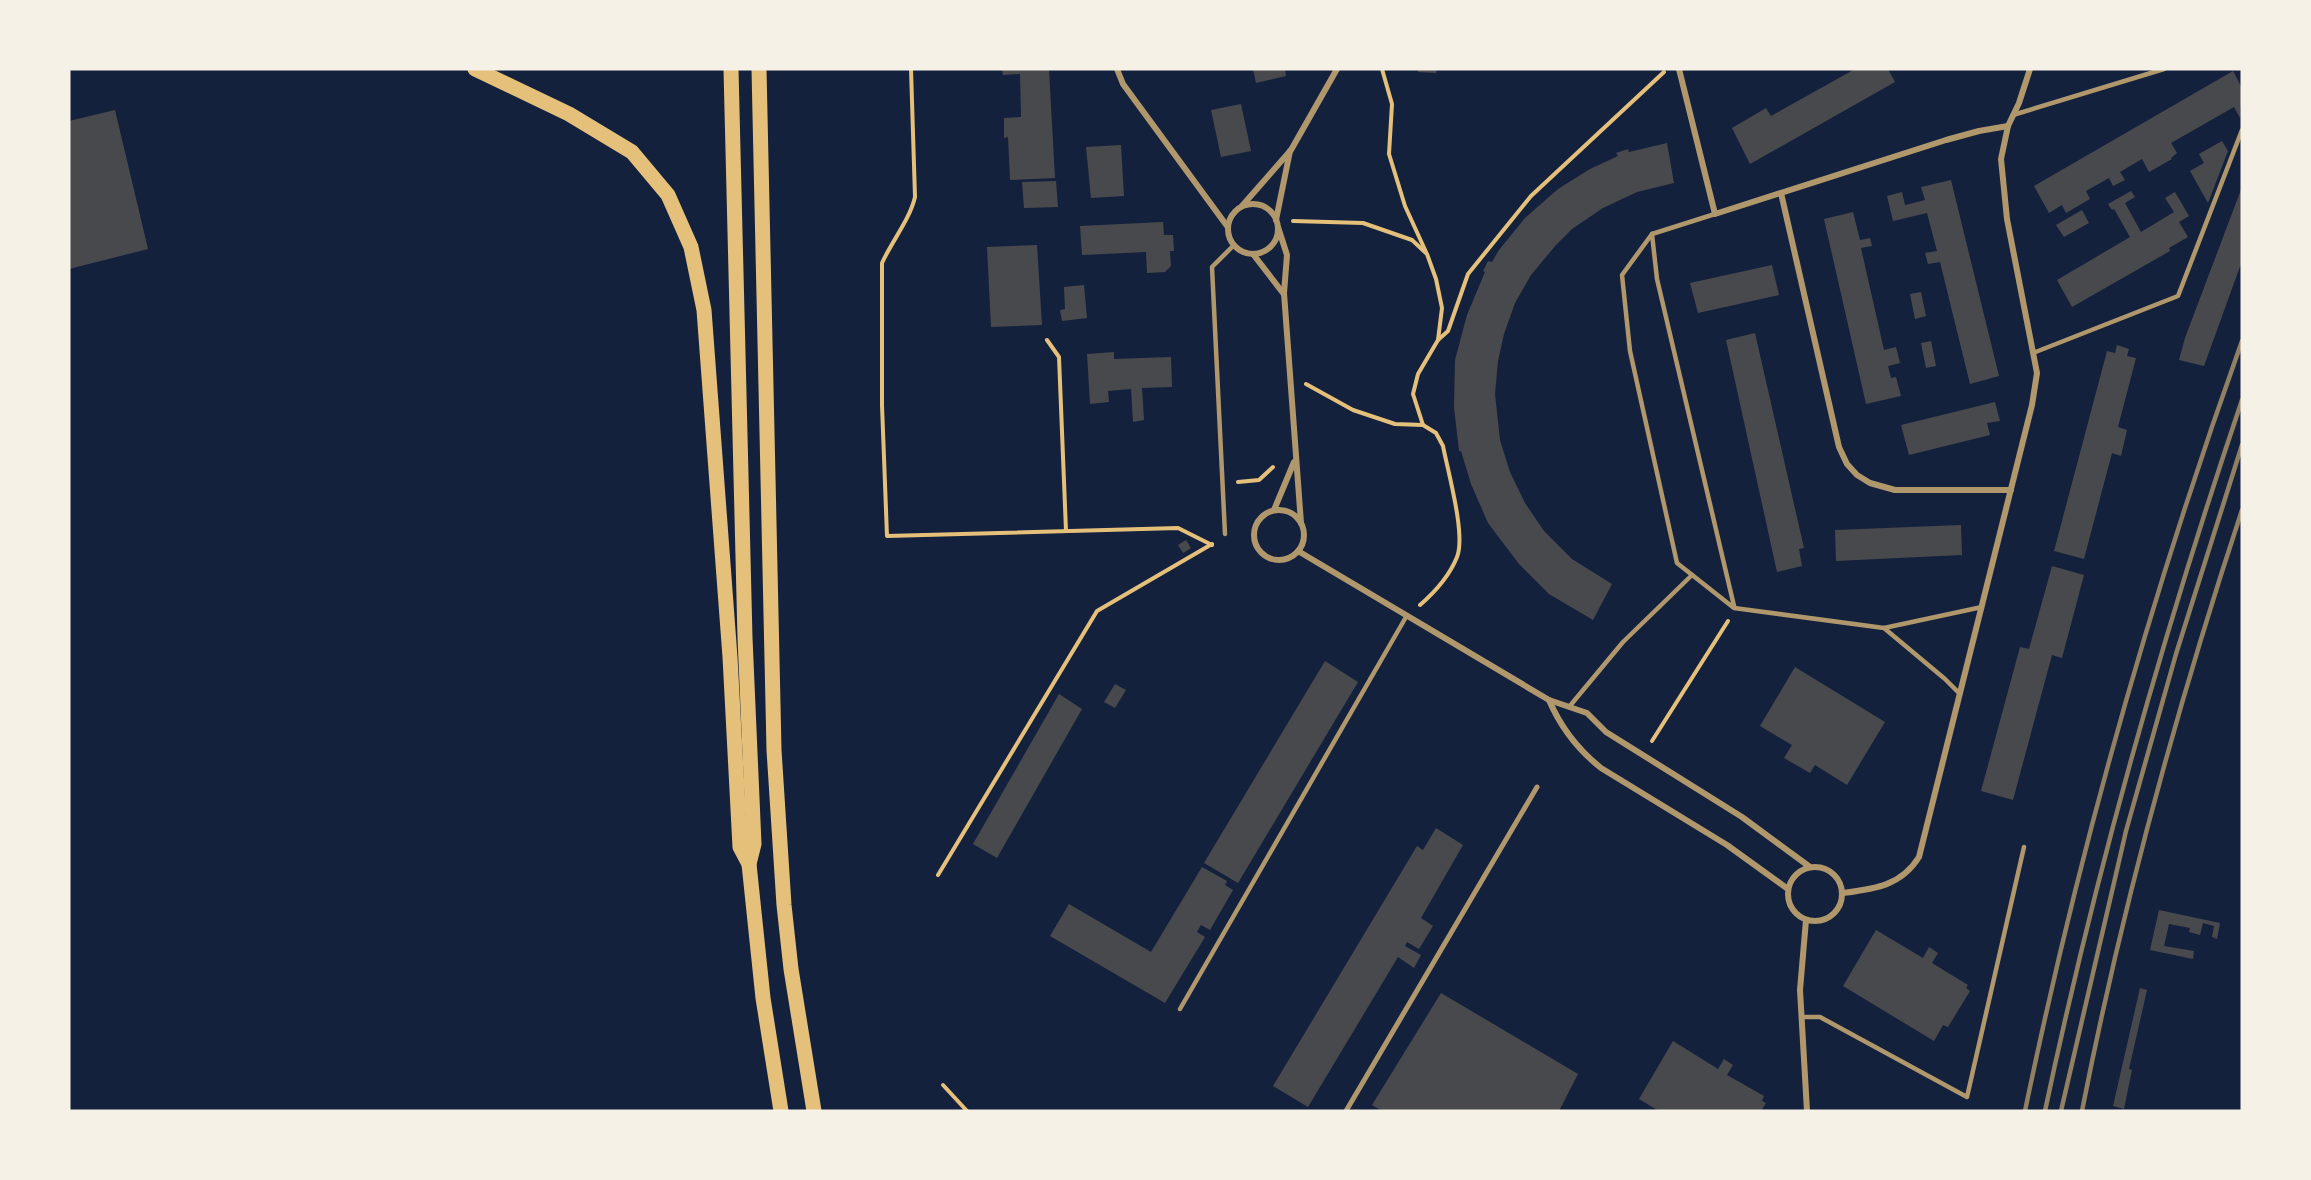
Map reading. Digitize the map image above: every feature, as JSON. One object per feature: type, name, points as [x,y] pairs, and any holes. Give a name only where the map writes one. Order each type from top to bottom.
[{"type":"main road","points":[[475,69],[569,114],[632,152],[668,195],[691,247],[704,310],[730,657],[740,847],[749,864]]},
{"type":"main road","points":[[731,69],[745,638],[754,844],[749,864],[763,998],[782,1111]]},
{"type":"main road","points":[[759,69],[774,750],[783,893],[790,958],[814,1111]]},
{"type":"street","points":[[1117,69],[1123,84],[1227,226],[1234,245],[1239,250],[1253,254],[1284,293]]},
{"type":"street","points":[[1227,226],[1235,211],[1242,206],[1290,150],[1337,69]]},
{"type":"street","points":[[1679,69],[1714,214],[1946,140],[2008,126]]},
{"type":"street","points":[[1843,893],[1876,889],[1892,883],[1912,869],[1919,857],[2032,405],[2037,373],[2001,178],[2001,159],[2008,126],[2030,69]]},
{"type":"street","points":[[1253,254],[1267,249],[1277,236],[1290,150]]},
{"type":"street","points":[[1781,193],[1839,447],[1847,464],[1857,475],[1870,483],[1894,490],[2011,490]]},
{"type":"street","points":[[1242,206],[1258,204],[1272,213],[1287,255],[1284,293],[1295,458],[1304,537],[1298,551],[1293,556],[1277,560],[1270,558],[1258,548],[1254,533],[1256,525],[1266,513],[1274,510],[1290,512],[1301,523]]},
{"type":"street","points":[[1274,510],[1295,458]]},
{"type":"street","points":[[1298,551],[1549,700],[1587,713],[1606,732],[1742,816],[1810,867]]},
{"type":"street","points":[[1549,700],[1559,723],[1584,754],[1601,768],[1727,845],[1788,889]]},
{"type":"street","points":[[1347,1111],[1537,787]]},
{"type":"street","points":[[1818,866],[1832,872],[1838,878],[1843,893],[1838,910],[1831,916],[1815,921],[1806,920],[1793,911],[1787,897],[1795,874],[1818,866]]},
{"type":"street","points":[[1806,920],[1800,990],[1807,1111]]},
{"type":"lane","points":[[2013,115],[2164,69]]},
{"type":"lane","points":[[2033,353],[2178,296],[2242,130]]},
{"type":"lane","points":[[1714,214],[1652,234],[1622,275],[1630,351],[1677,563],[1734,608],[1884,628],[1982,607]]},
{"type":"lane","points":[[1652,234],[1657,279],[1734,608]]},
{"type":"lane","points":[[1225,534],[1212,267],[1234,245]]},
{"type":"lane","points":[[1569,707],[1623,642],[1692,575]]},
{"type":"lane","points":[[1180,1010],[1406,617]]},
{"type":"lane","points":[[1884,628],[1960,694]]},
{"type":"lane","points":[[1801,1017],[1820,1017],[1967,1097],[2024,848]]},
{"type":"path","points":[[911,69],[915,197],[912,210],[892,241],[882,263],[882,405],[887,536],[1178,528],[1212,545]]},
{"type":"path","points":[[1382,69],[1392,104],[1389,154],[1405,206],[1436,279],[1442,309],[1438,340]]},
{"type":"path","points":[[1424,425],[1413,394],[1418,374],[1438,340],[1448,331],[1468,274],[1531,196],[1667,69]]},
{"type":"path","points":[[1277,224],[1363,223],[1412,240],[1427,254]]},
{"type":"path","points":[[1047,340],[1059,357],[1066,531]]},
{"type":"path","points":[[1290,375],[1353,410],[1395,424],[1424,425],[1436,433],[1443,446],[1461,537],[1458,556],[1446,578],[1406,617]]},
{"type":"path","points":[[1222,483],[1259,480],[1282,459],[1295,458]]},
{"type":"path","points":[[938,874],[1097,611],[1212,545],[1214,534]]},
{"type":"path","points":[[1644,755],[1725,627],[1734,608]]},
{"type":"path","points":[[943,1085],[968,1111]]},
{"type":"building","points":[[1002,69],[1049,69],[1055,178],[1010,180],[1008,137],[1004,138],[1004,118],[1021,117],[1020,74],[1003,75]]},
{"type":"building","points":[[1253,69],[1285,69],[1286,76],[1256,83]]},
{"type":"building","points":[[1418,69],[1437,69],[1436,73],[1418,72]]},
{"type":"building","points":[[1855,69],[1888,69],[1895,82],[1750,164],[1732,128],[1766,108],[1771,116]]},
{"type":"building","points":[[2233,71],[2242,88],[2240,118],[2234,107],[2171,143],[2177,153],[2172,159],[2149,172],[2142,159],[2120,172],[2125,180],[2113,186],[2109,178],[2086,191],[2090,199],[2066,213],[2062,205],[2049,213],[2034,186]]},
{"type":"building","points":[[1241,104],[1251,151],[1221,157],[1211,110]]},
{"type":"building","points":[[115,110],[148,249],[69,269],[69,121]]},
{"type":"building","points":[[2222,141],[2228,151],[2208,203],[2190,171],[2204,163],[2199,154]]},
{"type":"building","points":[[1667,143],[1674,183],[1637,192],[1603,208],[1572,229],[1556,245],[1531,275],[1515,303],[1504,334],[1498,361],[1495,394],[1500,440],[1510,472],[1525,503],[1544,531],[1572,559],[1612,584],[1593,620],[1549,594],[1519,564],[1488,523],[1471,484],[1461,451],[1459,451],[1454,407],[1455,360],[1467,315],[1485,272],[1483,271],[1488,261],[1492,262],[1525,218],[1558,189],[1590,169],[1618,156],[1616,153]]},
{"type":"building","points":[[1121,145],[1124,196],[1091,198],[1086,147]]},
{"type":"building","points":[[1951,180],[1999,376],[1970,384],[1940,262],[1928,264],[1925,253],[1937,251],[1927,213],[1893,221],[1887,196],[1902,192],[1905,205],[1925,200],[1921,187]]},
{"type":"building","points":[[1056,181],[1058,207],[1024,208],[1022,182]]},
{"type":"building","points":[[2242,187],[2242,261],[2204,366],[2179,360],[2185,338]]},
{"type":"building","points":[[2131,191],[2135,197],[2125,203],[2141,232],[2174,212],[2165,198],[2175,192],[2189,216],[2179,222],[2188,237],[2169,248],[2170,251],[2072,307],[2057,280],[2130,237],[2114,209],[2112,210],[2108,204]]},
{"type":"building","points":[[2082,210],[2089,223],[2064,237],[2056,225]]},
{"type":"building","points":[[1853,212],[1860,240],[1870,238],[1872,246],[1861,248],[1884,350],[1896,347],[1900,363],[1888,366],[1891,378],[1896,377],[1901,396],[1866,404],[1824,219]]},
{"type":"building","points":[[1163,222],[1164,235],[1173,235],[1174,251],[1170,251],[1171,266],[1165,272],[1147,273],[1146,252],[1082,255],[1080,226]]},
{"type":"building","points":[[1037,245],[1042,325],[991,327],[987,247]]},
{"type":"building","points":[[1772,265],[1779,295],[1698,313],[1690,283]]},
{"type":"building","points":[[1084,285],[1087,318],[1062,321],[1060,310],[1065,309],[1064,287]]},
{"type":"building","points":[[1921,292],[1926,316],[1915,319],[1910,294]]},
{"type":"building","points":[[1755,333],[1804,548],[1799,549],[1802,566],[1777,572],[1726,340]]},
{"type":"building","points":[[1931,341],[1936,366],[1926,368],[1921,343]]},
{"type":"building","points":[[2117,345],[2129,349],[2127,356],[2136,358],[2118,427],[2127,430],[2121,456],[2112,453],[2084,559],[2054,551],[2107,351],[2115,353]]},
{"type":"building","points":[[1114,352],[1114,359],[1171,357],[1172,387],[1142,388],[1144,420],[1133,422],[1131,389],[1108,391],[1109,402],[1090,404],[1087,354]]},
{"type":"building","points":[[1995,402],[2000,421],[1987,423],[1990,435],[1909,455],[1901,425]]},
{"type":"building","points":[[1961,525],[1962,555],[1836,561],[1835,530]]},
{"type":"building","points":[[1186,540],[1191,548],[1183,553],[1178,545]]},
{"type":"building","points":[[2052,566],[2084,575],[2062,658],[2052,655],[2013,800],[1981,791],[2020,647],[2029,649]]},
{"type":"building","points":[[1325,661],[1358,682],[1238,883],[1204,863]]},
{"type":"building","points":[[1795,667],[1885,722],[1847,785],[1815,765],[1810,773],[1784,758],[1792,745],[1760,726]]},
{"type":"building","points":[[1115,684],[1126,690],[1115,708],[1104,702]]},
{"type":"building","points":[[1059,694],[1082,709],[997,858],[973,844]]},
{"type":"building","points":[[1436,828],[1463,845],[1421,918],[1433,926],[1419,949],[1407,942],[1405,946],[1421,955],[1414,968],[1398,957],[1308,1107],[1273,1086],[1417,846],[1423,850]]},
{"type":"building","points":[[1202,867],[1227,881],[1225,885],[1233,890],[1210,930],[1201,925],[1197,932],[1205,937],[1165,1003],[1050,936],[1069,904],[1151,952]]},
{"type":"building","points":[[2159,910],[2220,923],[2217,939],[2212,937],[2214,926],[2203,923],[2200,935],[2189,932],[2190,928],[2169,924],[2164,946],[2194,951],[2193,959],[2150,950]]},
{"type":"building","points":[[1876,930],[1923,958],[1929,947],[1938,953],[1932,963],[1968,985],[1966,988],[1970,991],[1948,1027],[1943,1025],[1934,1041],[1843,986]]},
{"type":"building","points":[[2140,988],[2147,990],[2129,1069],[2132,1070],[2124,1109],[2113,1106]]},
{"type":"building","points":[[1441,993],[1578,1074],[1559,1111],[1382,1111],[1372,1105]]},
{"type":"building","points":[[1673,1041],[1718,1069],[1724,1059],[1733,1065],[1727,1075],[1764,1096],[1762,1101],[1766,1103],[1761,1111],[1659,1111],[1639,1099]]},
{"type":"railway","points":[[2025,1111],[2069,916],[2120,722],[2178,530],[2242,341]]},
{"type":"railway","points":[[2045,1111],[2086,931],[2133,753],[2185,576],[2242,400]]},
{"type":"railway","points":[[2061,1111],[2126,831],[2176,654],[2242,445]]},
{"type":"railway","points":[[2082,1111],[2133,883],[2173,733],[2242,510]]}]
